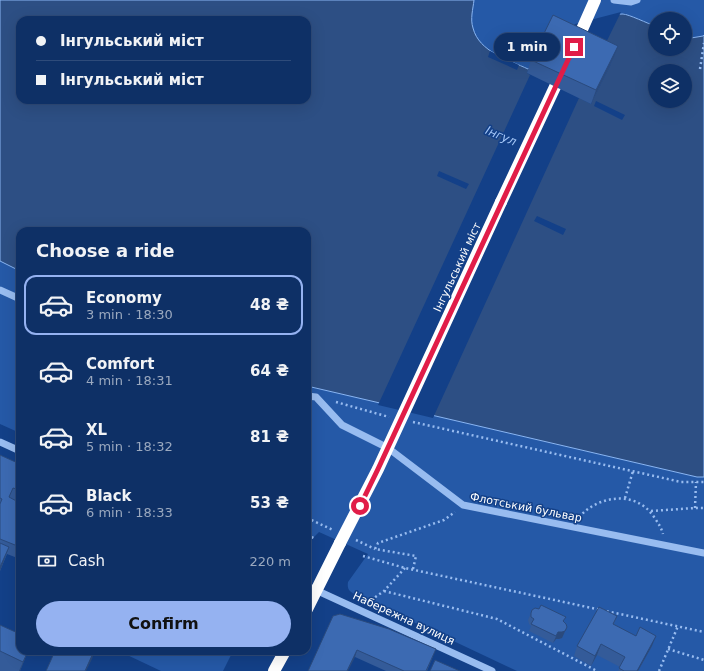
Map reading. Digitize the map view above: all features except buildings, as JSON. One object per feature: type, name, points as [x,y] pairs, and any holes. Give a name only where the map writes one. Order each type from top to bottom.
[{"type":"highway","points":[[571,52],[596,0]]},
{"type":"highway","name":"Інгульський міст","points":[[312,588],[340,543],[378,469],[566,63]]},
{"type":"highway","points":[[274,671],[283,655]]},
{"type":"street","points":[[614,0],[632,2],[637,0]]},
{"type":"street","points":[[0,290],[16,297]]},
{"type":"street","points":[[311,396],[316,397]]},
{"type":"street","name":"Флотський бульвар","points":[[316,397],[342,425],[388,448],[463,505],[704,554]]},
{"type":"street","points":[[0,442],[16,449]]},
{"type":"street","name":"Набережна вулиця","points":[[312,588],[492,671]]},
{"type":"path","points":[[700,69],[704,43]]},
{"type":"path","points":[[316,397],[389,417]]},
{"type":"path","points":[[412,422],[681,482],[704,482]]},
{"type":"path","points":[[625,498],[633,471]]},
{"type":"path","points":[[695,508],[696,482]]},
{"type":"path","points":[[570,527],[585,510],[597,502],[625,498],[641,504],[650,511],[662,528],[665,546]]},
{"type":"path","points":[[650,511],[704,508]]},
{"type":"path","points":[[413,569],[416,556],[375,549],[378,543],[444,520]]},
{"type":"path","points":[[311,536],[316,538]]},
{"type":"path","points":[[363,556],[405,568],[704,632]]},
{"type":"path","points":[[371,600],[384,591],[405,568]]},
{"type":"path","points":[[384,591],[497,619],[597,671]]},
{"type":"path","points":[[659,671],[678,626]]},
{"type":"path","points":[[668,649],[704,660]]},
{"type":"shaded area","points":[[474,0],[704,0],[704,35],[692,38],[692,12],[648,12],[648,23],[624,13],[528,69],[495,54],[481,43],[476,36],[472,25]]},
{"type":"shaded area","points":[[0,261],[16,269],[16,431],[0,424]]},
{"type":"shaded area","points":[[311,387],[697,477],[704,477],[704,671],[517,671],[352,593],[348,588],[348,582],[368,554],[319,532],[311,540]]},
{"type":"shaded area","points":[[127,655],[231,655],[223,671],[161,671]]},
{"type":"water","name":"Інгул","points":[[0,0],[474,0],[472,25],[476,36],[481,43],[496,54],[528,69],[589,27],[614,15],[626,14],[648,23],[648,56],[692,56],[692,38],[704,35],[704,477],[697,477],[311,387],[311,227],[16,227],[16,269],[0,261]]},
{"type":"pier","points":[[621,12],[601,53],[613,59],[591,104],[579,98],[433,418],[378,405],[530,75],[527,73],[529,68],[575,24]]},
{"type":"pier","points":[[490,51],[519,65],[517,70],[488,57]]},
{"type":"pier","points":[[596,101],[625,115],[622,120],[594,106]]},
{"type":"pier","points":[[439,171],[469,184],[466,189],[437,176]]},
{"type":"pier","points":[[537,216],[566,229],[563,235],[534,221]]},
{"type":"route","points":[[360,506],[574,47]]}]
